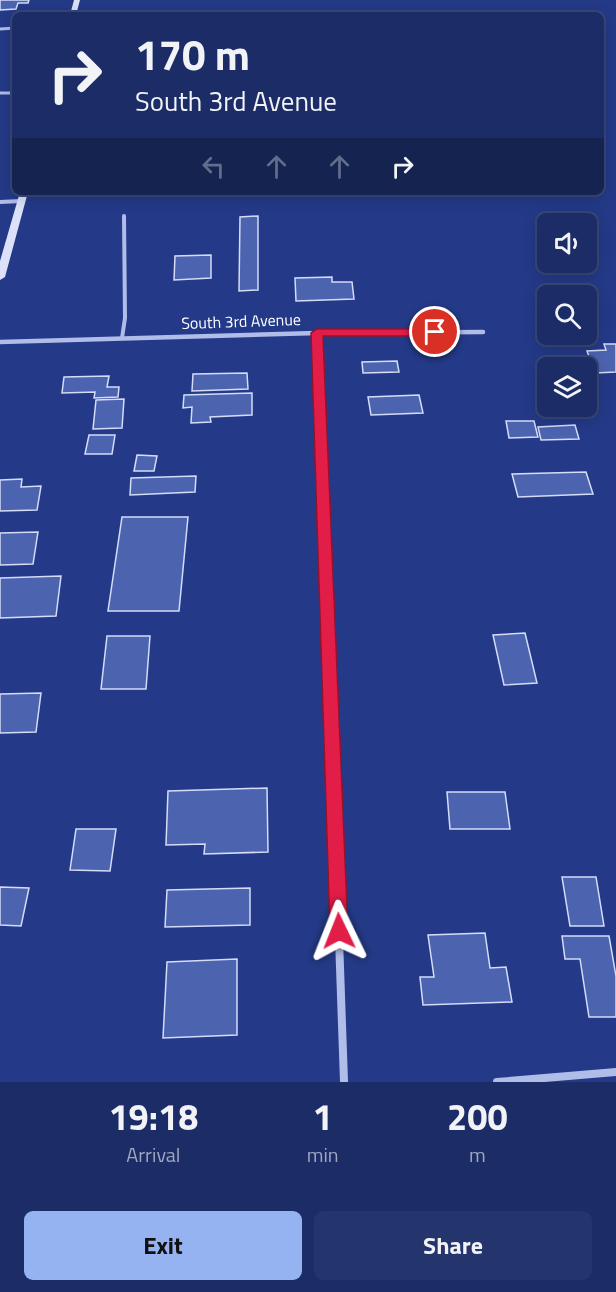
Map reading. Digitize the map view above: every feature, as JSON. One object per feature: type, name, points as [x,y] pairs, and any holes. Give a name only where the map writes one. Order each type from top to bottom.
[{"type":"street","points":[[0,277],[22,197]]},
{"type":"street","name":"South 3rd Avenue","points":[[0,342],[317,333],[483,332]]},
{"type":"street","points":[[317,333],[344,1082]]},
{"type":"street","points":[[497,1082],[616,1072]]},
{"type":"lane","points":[[0,202],[22,197]]},
{"type":"lane","points":[[122,338],[125,318],[124,216]]},
{"type":"building","points":[[0,0],[29,0],[28,3],[18,3],[16,9],[0,10]]},
{"type":"building","points":[[258,216],[258,290],[239,291],[240,217]]},
{"type":"building","points":[[211,255],[211,278],[174,280],[175,256]]},
{"type":"building","points":[[332,277],[332,282],[352,282],[354,299],[296,301],[295,278]]},
{"type":"building","points":[[604,344],[616,344],[616,372],[597,373],[597,357],[589,357],[587,351],[606,350]]},
{"type":"building","points":[[397,361],[399,372],[363,373],[362,362]]},
{"type":"building","points":[[247,373],[248,389],[192,391],[193,374]]},
{"type":"building","points":[[109,376],[107,387],[119,387],[118,397],[94,398],[95,392],[62,393],[64,377]]},
{"type":"building","points":[[252,393],[252,415],[210,417],[211,422],[191,423],[192,407],[183,408],[184,395]]},
{"type":"building","points":[[419,395],[423,413],[371,415],[368,397]]},
{"type":"building","points":[[124,399],[122,428],[93,429],[96,400]]},
{"type":"building","points":[[506,421],[534,421],[538,437],[509,438]]},
{"type":"building","points":[[575,425],[579,439],[541,440],[538,427]]},
{"type":"building","points":[[89,435],[115,435],[112,454],[85,454]]},
{"type":"building","points":[[137,455],[157,456],[154,471],[134,471]]},
{"type":"building","points":[[586,472],[593,494],[518,497],[512,474]]},
{"type":"building","points":[[196,476],[195,492],[130,495],[131,478]]},
{"type":"building","points":[[22,479],[21,487],[41,486],[37,510],[0,511],[0,480]]},
{"type":"building","points":[[122,517],[188,517],[179,611],[108,611]]},
{"type":"building","points":[[38,532],[33,564],[0,565],[0,533]]},
{"type":"building","points":[[61,576],[56,616],[0,618],[0,578]]},
{"type":"building","points":[[525,633],[537,683],[504,685],[493,635]]},
{"type":"building","points":[[107,636],[150,636],[146,689],[101,689]]},
{"type":"building","points":[[41,693],[36,732],[0,733],[0,694]]},
{"type":"building","points":[[267,788],[268,852],[204,854],[205,844],[166,845],[168,791]]},
{"type":"building","points":[[447,792],[505,792],[510,829],[450,829]]},
{"type":"building","points":[[76,829],[116,829],[110,871],[70,870]]},
{"type":"building","points":[[562,877],[596,877],[604,926],[570,926]]},
{"type":"building","points":[[0,887],[29,888],[21,926],[0,925]]},
{"type":"building","points":[[250,888],[250,925],[165,927],[167,890]]},
{"type":"building","points":[[485,933],[490,968],[506,967],[512,1002],[423,1005],[420,977],[434,977],[428,935]]},
{"type":"building","points":[[562,936],[609,936],[616,976],[616,1017],[589,1017],[580,959],[565,959]]},
{"type":"building","points":[[237,959],[237,1035],[163,1038],[167,962]]},
{"type":"route","points":[[339,931],[317,333],[435,332]]}]
